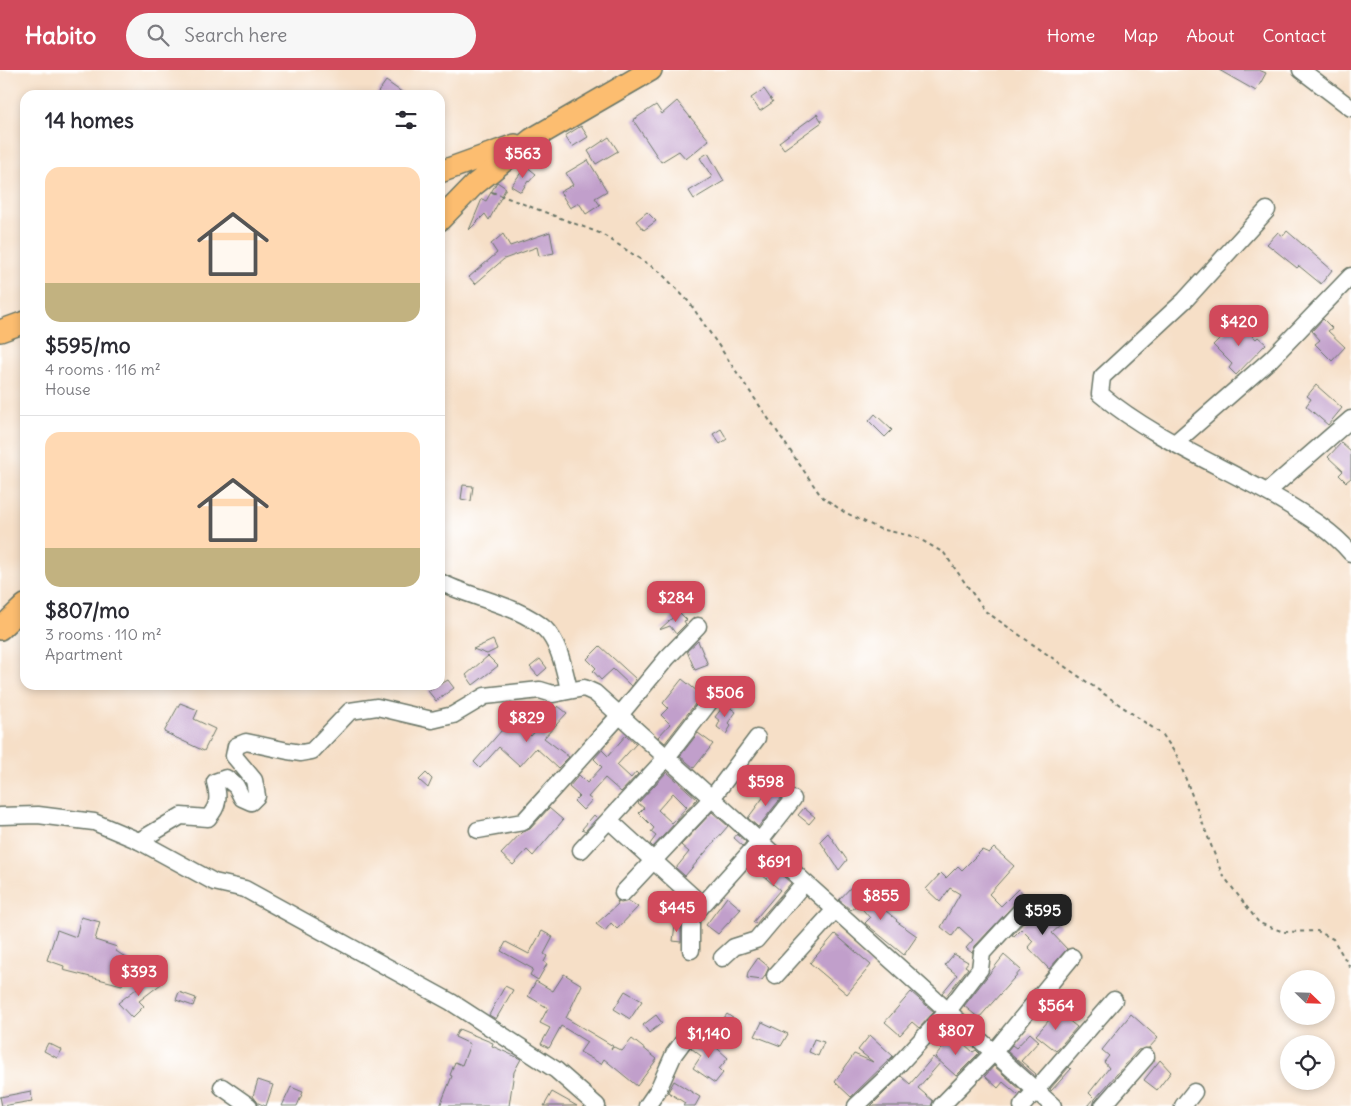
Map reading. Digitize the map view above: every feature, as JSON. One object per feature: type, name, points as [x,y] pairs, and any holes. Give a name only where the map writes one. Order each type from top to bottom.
[{"type":"main road","points":[[445,215],[474,185],[532,140],[651,70]]},
{"type":"main road","points":[[445,170],[532,140]]},
{"type":"main road","points":[[445,181],[474,185]]},
{"type":"main road","points":[[0,332],[20,324]]},
{"type":"main road","points":[[0,628],[20,610]]},
{"type":"street","points":[[1301,70],[1351,108]]},
{"type":"street","points":[[1267,210],[1185,300],[1102,377],[1100,394],[1123,413],[1267,492],[1322,525],[1350,550]]},
{"type":"street","points":[[1175,443],[1271,358],[1351,276]]},
{"type":"street","points":[[1267,492],[1351,419]]},
{"type":"street","points":[[445,584],[516,612],[545,630],[560,654],[569,689]]},
{"type":"street","points":[[478,830],[523,822],[619,716],[667,658],[698,626]]},
{"type":"street","points":[[139,842],[181,816],[208,818],[216,809],[219,797],[215,782],[226,778],[236,786],[242,798],[250,802],[257,796],[254,780],[234,756],[236,746],[246,742],[301,753],[312,751],[350,711],[377,706],[432,720],[454,715],[485,696],[540,690],[553,694],[569,689],[584,688],[596,693],[619,716],[760,841],[834,911],[1053,1106]]},
{"type":"street","points":[[581,850],[667,758],[711,700]]},
{"type":"street","points":[[623,893],[712,798],[757,738]]},
{"type":"street","points":[[691,950],[691,918],[760,841],[793,799]]},
{"type":"street","points":[[0,816],[38,814],[94,822],[139,842],[214,882],[245,889],[451,1002],[556,1070],[597,1106]]},
{"type":"street","points":[[610,821],[702,905]]},
{"type":"street","points":[[722,958],[734,947],[756,940],[804,883]]},
{"type":"street","points":[[856,1106],[889,1075],[948,1011],[980,969],[982,953],[1028,903]]},
{"type":"street","points":[[775,976],[834,911]]},
{"type":"street","points":[[941,1106],[993,1053],[1072,957]]},
{"type":"street","points":[[1022,1106],[1114,1000]]},
{"type":"street","points":[[647,1106],[658,1090],[674,1054],[691,1032]]},
{"type":"street","points":[[1103,1106],[1146,1058]]},
{"type":"street","points":[[222,1087],[250,1106]]},
{"type":"street","points":[[1183,1106],[1194,1092]]},
{"type":"path","points":[[474,185],[602,234],[660,272],[689,302],[821,496],[844,512],[880,529],[916,537],[944,553],[985,612],[1163,735],[1177,756],[1222,874],[1260,924],[1284,932],[1317,931],[1333,939],[1351,969]]},
{"type":"building","points":[[1219,70],[1259,70],[1266,73],[1256,91]]},
{"type":"building","points":[[386,81],[399,90],[380,90]]},
{"type":"building","points":[[764,89],[773,102],[760,111],[751,98]]},
{"type":"building","points":[[677,101],[709,140],[686,159],[679,151],[661,162],[633,120],[656,105],[662,114]]},
{"type":"building","points":[[817,114],[822,122],[784,149],[779,142]]},
{"type":"building","points":[[581,126],[588,137],[572,147],[565,136]]},
{"type":"building","points":[[609,137],[618,151],[596,164],[588,151]]},
{"type":"building","points":[[708,153],[724,181],[694,199],[689,191],[712,177],[700,158]]},
{"type":"building","points":[[588,160],[607,191],[595,198],[600,205],[586,214],[579,203],[570,208],[560,192],[573,185],[566,173]]},
{"type":"building","points":[[526,166],[536,174],[528,181],[521,192],[511,186]]},
{"type":"building","points":[[497,182],[506,188],[489,220],[485,214],[469,230],[482,199],[486,201]]},
{"type":"building","points":[[647,212],[656,221],[644,230],[636,221]]},
{"type":"building","points":[[1287,231],[1332,270],[1321,284],[1267,244],[1278,232],[1283,236]]},
{"type":"building","points":[[550,232],[554,253],[539,256],[537,247],[504,259],[475,284],[469,277],[497,253],[491,244],[503,234],[510,246]]},
{"type":"building","points":[[1323,319],[1332,328],[1328,331],[1345,347],[1332,361],[1315,344],[1320,340],[1312,331]]},
{"type":"building","points":[[1237,321],[1256,339],[1258,337],[1266,344],[1236,375],[1229,368],[1232,364],[1213,345]]},
{"type":"building","points":[[1316,385],[1342,408],[1328,425],[1306,406],[1311,399],[1307,396]]},
{"type":"building","points":[[875,414],[892,430],[885,437],[869,421]]},
{"type":"building","points":[[721,429],[727,439],[720,444],[713,434]]},
{"type":"building","points":[[1341,443],[1351,452],[1351,478],[1346,482],[1339,475],[1343,471],[1328,457]]},
{"type":"building","points":[[463,485],[473,486],[471,501],[461,499]]},
{"type":"building","points":[[679,612],[687,620],[684,621],[686,624],[676,634],[670,626],[659,630]]},
{"type":"building","points":[[493,640],[497,649],[487,654],[473,649]]},
{"type":"building","points":[[698,641],[708,665],[695,670],[687,651]]},
{"type":"building","points":[[600,646],[636,679],[631,686],[613,669],[601,680],[593,671],[596,668],[587,659]]},
{"type":"building","points":[[488,656],[498,666],[473,685],[466,675]]},
{"type":"building","points":[[540,659],[547,668],[538,676],[530,667]]},
{"type":"building","points":[[682,679],[702,695],[665,743],[658,737],[670,724],[661,715],[668,708],[663,703]]},
{"type":"building","points":[[448,680],[454,688],[436,701],[428,691],[445,690],[445,682]]},
{"type":"building","points":[[180,703],[198,710],[194,719],[215,729],[204,751],[164,732]]},
{"type":"building","points":[[725,704],[736,712],[728,723],[731,726],[726,734],[717,727],[720,721],[715,717]]},
{"type":"building","points":[[558,706],[567,713],[544,738],[569,757],[558,768],[536,748],[520,766],[499,747],[480,768],[474,762],[509,722],[525,736],[528,733],[531,736]]},
{"type":"building","points":[[698,733],[713,744],[694,768],[680,756]]},
{"type":"building","points":[[626,735],[636,744],[617,765],[631,778],[636,772],[638,774],[621,792],[605,778],[588,797],[592,800],[583,810],[574,801],[579,796],[569,787],[579,775],[587,783],[602,767],[594,759],[602,750],[608,756]]},
{"type":"building","points":[[667,772],[697,799],[653,847],[650,844],[656,836],[651,832],[654,828],[639,813],[644,808],[638,803]],"holes":[[[673,793],[687,807],[672,823],[658,810]]]},
{"type":"building","points":[[426,773],[432,779],[428,788],[419,780]]},
{"type":"building","points":[[777,786],[786,792],[758,827],[748,818],[765,795],[769,798]]},
{"type":"building","points":[[549,808],[563,820],[533,856],[527,850],[513,865],[501,854],[522,832],[530,829]]},
{"type":"building","points":[[804,808],[815,817],[809,824],[798,815]]},
{"type":"building","points":[[712,812],[728,826],[685,876],[676,868],[689,852],[681,845]]},
{"type":"building","points":[[594,815],[597,818],[585,831],[582,829]]},
{"type":"building","points":[[828,833],[847,860],[839,870],[820,841]]},
{"type":"building","points":[[737,834],[746,842],[743,846],[734,838]]},
{"type":"building","points":[[994,848],[1014,866],[989,894],[1001,906],[1018,889],[1024,894],[975,946],[972,953],[966,948],[973,940],[959,927],[952,936],[941,927],[960,894],[950,888],[940,902],[926,889],[941,873],[946,878],[958,866],[962,870],[982,850],[989,853]]},
{"type":"building","points":[[769,864],[791,883],[756,924],[753,922],[780,890],[761,874]]},
{"type":"building","points":[[853,885],[876,911],[880,906],[896,921],[917,936],[904,955],[865,923],[870,918],[858,904],[851,910],[839,900]]},
{"type":"building","points":[[727,897],[741,909],[718,934],[706,925]]},
{"type":"building","points":[[617,901],[621,903],[629,901],[638,907],[617,929],[611,923],[605,931],[596,924],[618,904]]},
{"type":"building","points":[[1039,901],[1060,926],[1052,933],[1067,949],[1049,969],[1028,947],[1033,941],[1021,929],[1014,936],[1012,935],[1035,910]]},
{"type":"building","points":[[81,917],[100,922],[95,940],[117,947],[116,951],[131,961],[122,985],[63,970],[64,966],[47,960],[57,930],[76,937]]},
{"type":"building","points":[[675,924],[681,925],[681,942],[673,941]]},
{"type":"building","points":[[542,931],[553,937],[544,954],[547,956],[544,962],[547,964],[538,980],[530,975],[533,969],[501,951],[506,942],[529,954]]},
{"type":"building","points":[[835,934],[871,965],[847,994],[810,963]]},
{"type":"building","points":[[954,954],[968,962],[965,966],[968,968],[946,996],[942,993],[957,975],[945,965]]},
{"type":"building","points":[[1004,955],[1021,970],[979,1018],[964,1006]]},
{"type":"building","points":[[758,958],[769,967],[765,976],[762,980],[747,978],[748,972]]},
{"type":"building","points":[[564,974],[582,985],[566,1018],[613,1046],[611,1049],[614,1047],[622,1051],[632,1039],[657,1059],[637,1086],[604,1059],[601,1064],[580,1052],[587,1042],[561,1026],[549,1048],[541,1044],[550,1028],[540,1023],[548,1008],[528,996],[536,981],[553,991]]},
{"type":"building","points":[[154,975],[161,984],[139,1001],[144,1006],[132,1018],[118,1003]]},
{"type":"building","points":[[505,986],[513,990],[496,1019],[489,1015]]},
{"type":"building","points":[[625,991],[642,1001],[630,1019],[614,1009]]},
{"type":"building","points":[[179,992],[196,998],[193,1006],[176,1000]]},
{"type":"building","points":[[911,992],[934,1012],[919,1028],[912,1022],[900,1035],[885,1022]]},
{"type":"building","points":[[1057,1011],[1077,1027],[1056,1051],[1036,1035]]},
{"type":"building","points":[[727,1014],[737,1021],[731,1030],[721,1022]]},
{"type":"building","points":[[1131,1014],[1158,1038],[1149,1048],[1138,1050],[1095,1099],[1093,1106],[1087,1106],[1094,1098],[1089,1093],[1109,1068],[1104,1062],[1109,1056],[1102,1050]]},
{"type":"building","points":[[656,1015],[662,1023],[649,1033],[643,1025]]},
{"type":"building","points":[[762,1022],[788,1034],[781,1046],[755,1036]]},
{"type":"building","points":[[459,1029],[493,1043],[492,1046],[521,1059],[514,1072],[509,1106],[440,1106],[452,1076],[450,1075],[455,1062],[462,1065],[470,1044],[455,1037]]},
{"type":"building","points":[[700,1033],[728,1058],[719,1069],[723,1073],[715,1083],[693,1068],[701,1056],[691,1048]]},
{"type":"building","points":[[1030,1033],[1039,1041],[1021,1061],[1036,1074],[1035,1076],[1007,1051],[1012,1045],[1016,1048]]},
{"type":"building","points":[[870,1035],[893,1056],[851,1097],[835,1082],[854,1054],[873,1062],[858,1050]]},
{"type":"building","points":[[954,1035],[973,1052],[976,1050],[979,1053],[956,1076],[935,1057]]},
{"type":"building","points":[[814,1039],[824,1042],[818,1056],[809,1052]]},
{"type":"building","points":[[48,1043],[62,1050],[57,1058],[44,1051]]},
{"type":"building","points":[[933,1057],[940,1063],[918,1088],[933,1101],[931,1106],[871,1106],[901,1076],[910,1084]]},
{"type":"building","points":[[1160,1060],[1171,1072],[1157,1090],[1144,1080]]},
{"type":"building","points":[[994,1066],[1022,1091],[1018,1095],[1003,1082],[998,1088],[985,1076]]},
{"type":"building","points":[[1069,1067],[1071,1069],[1051,1091],[1050,1089]]},
{"type":"building","points":[[258,1080],[273,1085],[266,1106],[258,1103],[253,1096]]},
{"type":"building","points":[[674,1081],[700,1097],[695,1106],[683,1106],[685,1103],[668,1092]]},
{"type":"building","points":[[291,1087],[303,1092],[297,1106],[282,1106]]},
{"type":"building","points":[[31,1091],[32,1101],[2,1106],[0,1097]]},
{"type":"building","points":[[552,1092],[577,1106],[544,1106]]}]
